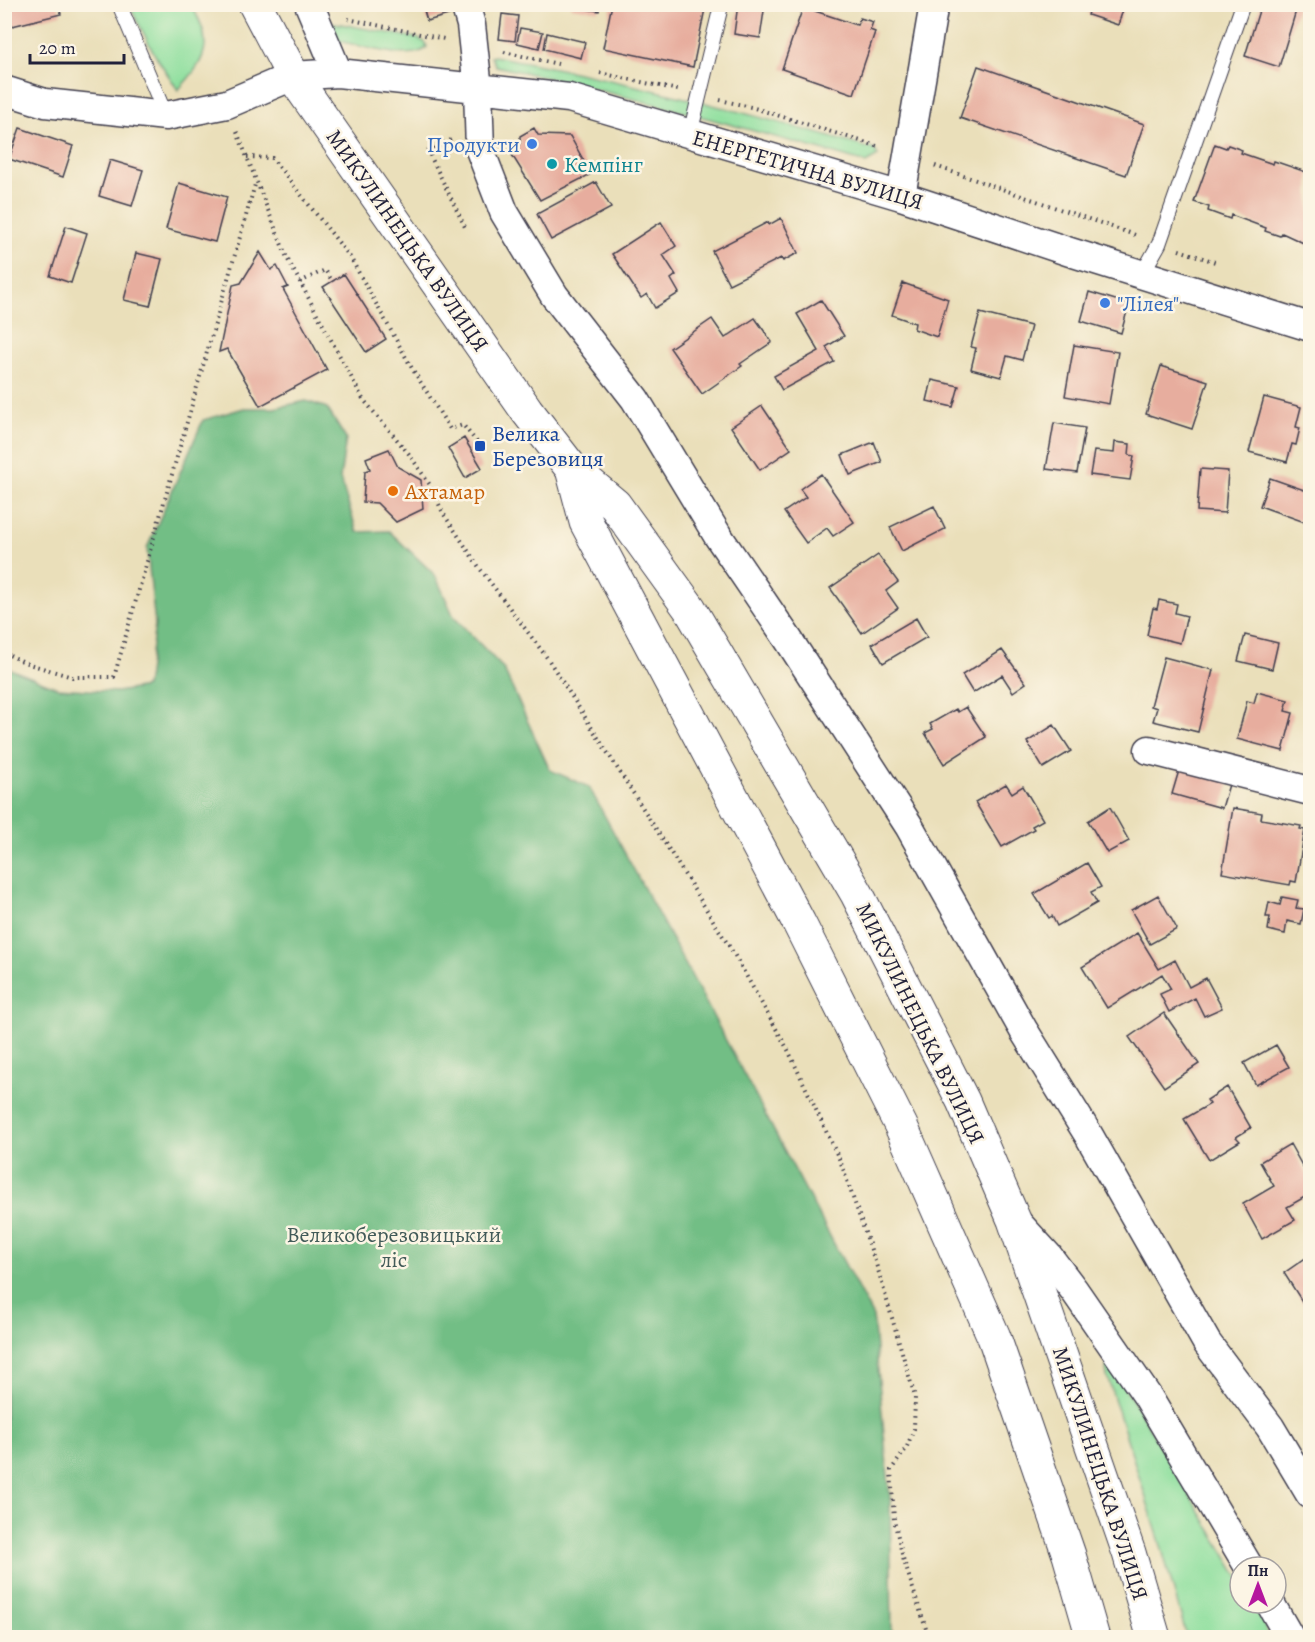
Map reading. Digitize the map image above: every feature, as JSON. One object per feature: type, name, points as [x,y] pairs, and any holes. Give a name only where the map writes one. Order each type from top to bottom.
[{"type":"highway","name":"МИКУЛИНЕЦЬКА ВУЛИЦЯ","points":[[255,4],[293,76],[527,411],[572,469],[615,505],[696,619],[857,894],[963,1101],[1014,1220],[1129,1553],[1154,1638]]},
{"type":"highway","name":"МИКУЛИНЕЦЬКА ВУЛИЦЯ","points":[[572,469],[586,522],[693,727],[799,922],[905,1137],[994,1337],[1070,1555],[1093,1638]]},
{"type":"street","points":[[309,4],[338,74]]},
{"type":"street","points":[[465,4],[471,25],[478,89],[480,150],[510,222],[554,295],[635,399],[718,536],[788,639],[909,826],[1024,1031],[1088,1134],[1207,1343],[1270,1427],[1311,1494]]},
{"type":"street","points":[[901,196],[934,4]]},
{"type":"street","name":"ЕНЕРГЕТИЧНА ВУЛИЦЯ","points":[[293,76],[338,74],[569,98],[901,196],[1311,327]]},
{"type":"street","points":[[4,90],[45,103],[166,116],[227,104],[293,76]]},
{"type":"street","points":[[1149,750],[1311,791]]},
{"type":"street","points":[[1014,1220],[1049,1257],[1074,1290],[1148,1397],[1242,1555]]},
{"type":"street","points":[[1277,1615],[1290,1638]]},
{"type":"lane","points":[[119,4],[166,116]]},
{"type":"lane","points":[[1142,274],[1159,244],[1243,4]]},
{"type":"lane","points":[[690,134],[721,6]]},
{"type":"path","points":[[227,104],[287,258],[363,399],[409,454],[430,484],[443,513],[481,570],[548,659],[663,840],[734,954],[788,1050],[841,1163],[879,1273],[915,1396],[914,1429],[906,1449],[891,1470],[894,1520],[903,1558],[928,1638]]},
{"type":"path","points":[[430,156],[465,227]]},
{"type":"path","points":[[247,157],[272,158],[350,257],[413,370],[450,429],[463,425],[480,446]]},
{"type":"path","points":[[4,653],[29,664],[72,677],[114,677],[257,180]]},
{"type":"path","points":[[300,282],[325,270],[333,282]]},
{"type":"green space","points":[[129,5],[191,5],[203,30],[204,50],[196,69],[178,90],[155,55]]},
{"type":"green space","points":[[335,23],[416,38],[425,42],[427,47],[420,52],[410,54],[383,51],[335,40],[329,25]]},
{"type":"green space","points":[[491,57],[734,110],[875,150],[878,156],[866,163],[682,112],[496,66]]},
{"type":"green space","name":"Великоберезовицький ліс","points":[[306,401],[327,408],[346,439],[340,478],[357,532],[389,531],[435,575],[454,617],[503,668],[550,770],[589,787],[873,1317],[890,1498],[892,1637],[5,1637],[5,667],[58,688],[117,692],[146,687],[155,625],[147,548],[203,420],[244,408],[274,408]]},
{"type":"green space","points":[[1109,1365],[1134,1402],[1228,1559],[1228,1615],[1261,1615],[1265,1623],[1267,1637],[1187,1637],[1106,1368]]},
{"type":"building","points":[[4,4],[58,4],[61,14],[4,28]]},
{"type":"building","points":[[432,4],[449,4],[452,14],[427,21],[423,7]]},
{"type":"building","points":[[571,4],[600,4],[599,11],[571,7]]},
{"type":"building","points":[[612,4],[706,4],[693,67],[603,48]]},
{"type":"building","points":[[738,4],[765,4],[760,38],[734,34]]},
{"type":"building","points":[[1125,4],[1118,25],[1067,5]]},
{"type":"building","points":[[1261,4],[1298,4],[1279,67],[1245,56]]},
{"type":"building","points":[[803,7],[857,25],[860,18],[873,22],[870,30],[875,32],[854,94],[782,69]]},
{"type":"building","points":[[502,14],[518,16],[515,41],[499,39]]},
{"type":"building","points":[[520,28],[543,32],[539,48],[517,43]]},
{"type":"building","points":[[547,33],[585,42],[581,58],[544,49]]},
{"type":"building","points":[[978,66],[1144,124],[1126,175],[960,118]]},
{"type":"building","points":[[20,128],[73,146],[63,177],[9,159]]},
{"type":"building","name":"Кемпінг","points":[[534,128],[538,135],[570,136],[591,174],[540,200],[512,155],[520,143],[520,136]]},
{"type":"building","points":[[1215,144],[1226,148],[1228,145],[1242,150],[1241,153],[1309,173],[1310,246],[1282,233],[1280,236],[1265,231],[1266,228],[1231,215],[1230,219],[1208,211],[1209,207],[1194,202]]},
{"type":"building","points":[[110,160],[143,170],[132,206],[99,196]]},
{"type":"building","points":[[596,182],[611,208],[551,240],[537,214]]},
{"type":"building","points":[[179,183],[227,197],[215,242],[166,229]]},
{"type":"building","points":[[781,218],[798,253],[783,261],[781,258],[729,284],[712,251],[768,222],[769,225]]},
{"type":"building","points":[[661,222],[676,246],[663,255],[676,275],[671,279],[679,293],[655,308],[647,294],[641,298],[612,254]]},
{"type":"building","points":[[66,226],[87,233],[71,283],[50,276]]},
{"type":"building","points":[[260,252],[271,270],[277,266],[288,287],[283,289],[327,370],[260,406],[227,349],[219,352],[233,285],[241,283]]},
{"type":"building","points":[[136,253],[162,259],[150,306],[124,300]]},
{"type":"building","points":[[344,274],[386,339],[366,352],[323,287]]},
{"type":"building","points":[[903,283],[948,299],[937,337],[914,329],[915,323],[892,315]]},
{"type":"building","points":[[1089,292],[1129,304],[1121,333],[1081,321]]},
{"type":"building","points":[[821,300],[844,336],[826,347],[834,362],[782,390],[774,376],[819,351],[797,314]]},
{"type":"building","points":[[980,313],[1031,326],[1022,360],[1007,356],[1001,377],[971,369],[976,348],[971,347]]},
{"type":"building","points":[[755,318],[772,342],[702,394],[670,348],[712,319],[725,338]]},
{"type":"building","points":[[1074,345],[1118,352],[1109,404],[1065,396]]},
{"type":"building","points":[[1161,366],[1208,381],[1192,429],[1146,414]]},
{"type":"building","points":[[932,380],[959,386],[953,407],[927,401]]},
{"type":"building","points":[[1264,397],[1301,407],[1296,427],[1300,428],[1296,445],[1292,444],[1287,462],[1249,452]]},
{"type":"building","points":[[762,406],[791,449],[760,470],[731,427]]},
{"type":"building","points":[[1054,423],[1085,428],[1077,473],[1046,469]]},
{"type":"building","points":[[464,438],[482,468],[465,478],[448,448]]},
{"type":"building","points":[[874,442],[882,462],[850,475],[842,455]]},
{"type":"building","points":[[1115,442],[1130,444],[1129,455],[1134,456],[1130,480],[1090,475],[1094,451],[1114,453]]},
{"type":"building","name":"Ахтамар","points":[[389,449],[398,467],[421,480],[423,509],[396,522],[377,503],[363,502],[365,471],[370,469],[366,458]]},
{"type":"building","points":[[1200,469],[1228,471],[1225,513],[1197,511]]},
{"type":"building","points":[[821,474],[854,522],[833,536],[827,528],[806,543],[784,512],[806,497],[800,489]]},
{"type":"building","points":[[1270,478],[1310,492],[1310,524],[1260,506]]},
{"type":"building","points":[[934,506],[945,529],[902,551],[890,527]]},
{"type":"building","points":[[878,555],[898,582],[886,591],[898,608],[862,633],[830,588]]},
{"type":"building","points":[[1159,600],[1177,604],[1175,613],[1187,616],[1180,643],[1147,635],[1153,608],[1157,609]]},
{"type":"building","points":[[916,618],[927,637],[883,663],[872,644]]},
{"type":"building","points":[[1245,635],[1278,643],[1272,669],[1238,661]]},
{"type":"building","points":[[1002,650],[1026,683],[1013,692],[1002,675],[973,693],[962,675]]},
{"type":"building","points":[[1164,657],[1213,670],[1198,732],[1153,721],[1157,708],[1151,706]]},
{"type":"building","points":[[1257,692],[1288,700],[1285,711],[1293,713],[1283,751],[1237,739],[1247,701],[1254,703]]},
{"type":"building","points":[[966,707],[986,737],[944,764],[925,733],[933,729],[930,724],[956,709],[958,712]]},
{"type":"building","points":[[1054,725],[1071,751],[1043,768],[1027,742]]},
{"type":"building","points":[[1180,767],[1230,781],[1222,808],[1172,794]]},
{"type":"building","points":[[1006,784],[1012,793],[1023,786],[1043,820],[1032,826],[1034,829],[1002,847],[975,802]]},
{"type":"building","points":[[1110,807],[1129,841],[1107,853],[1088,821]]},
{"type":"building","points":[[1233,808],[1262,813],[1261,819],[1301,826],[1300,829],[1305,830],[1296,882],[1291,881],[1290,885],[1222,873]]},
{"type":"building","points":[[1087,863],[1101,887],[1091,892],[1097,903],[1057,926],[1052,916],[1049,918],[1034,894]]},
{"type":"building","points":[[1158,895],[1177,929],[1150,944],[1131,910]]},
{"type":"building","points":[[1282,897],[1298,900],[1296,908],[1304,909],[1301,924],[1287,921],[1285,934],[1268,930],[1270,917],[1266,917],[1269,902],[1280,905]]},
{"type":"building","points":[[1137,933],[1159,969],[1175,960],[1189,987],[1206,978],[1222,1008],[1204,1016],[1195,998],[1169,1012],[1160,994],[1171,989],[1162,974],[1107,1008],[1082,967]]},
{"type":"building","points":[[1164,1013],[1199,1064],[1164,1087],[1129,1037]]},
{"type":"building","points":[[1276,1045],[1289,1067],[1256,1085],[1244,1063]]},
{"type":"building","points":[[1227,1087],[1251,1128],[1236,1137],[1240,1141],[1209,1160],[1184,1119],[1210,1104],[1207,1100]]},
{"type":"building","points":[[1290,1144],[1310,1180],[1310,1194],[1287,1207],[1295,1220],[1262,1239],[1243,1204],[1274,1186],[1260,1162]]},
{"type":"building","points":[[1310,1255],[1310,1314],[1284,1273]]},
{"type":"place","name":"Продукти","points":[[532,144]]},
{"type":"place","name":"Кемпінг","points":[[552,164]]},
{"type":"place","name":"\"Лілея\"","points":[[1105,303]]},
{"type":"place","name":"Велика Березовиця","points":[[480,446]]},
{"type":"place","name":"Ахтамар","points":[[393,491]]}]
